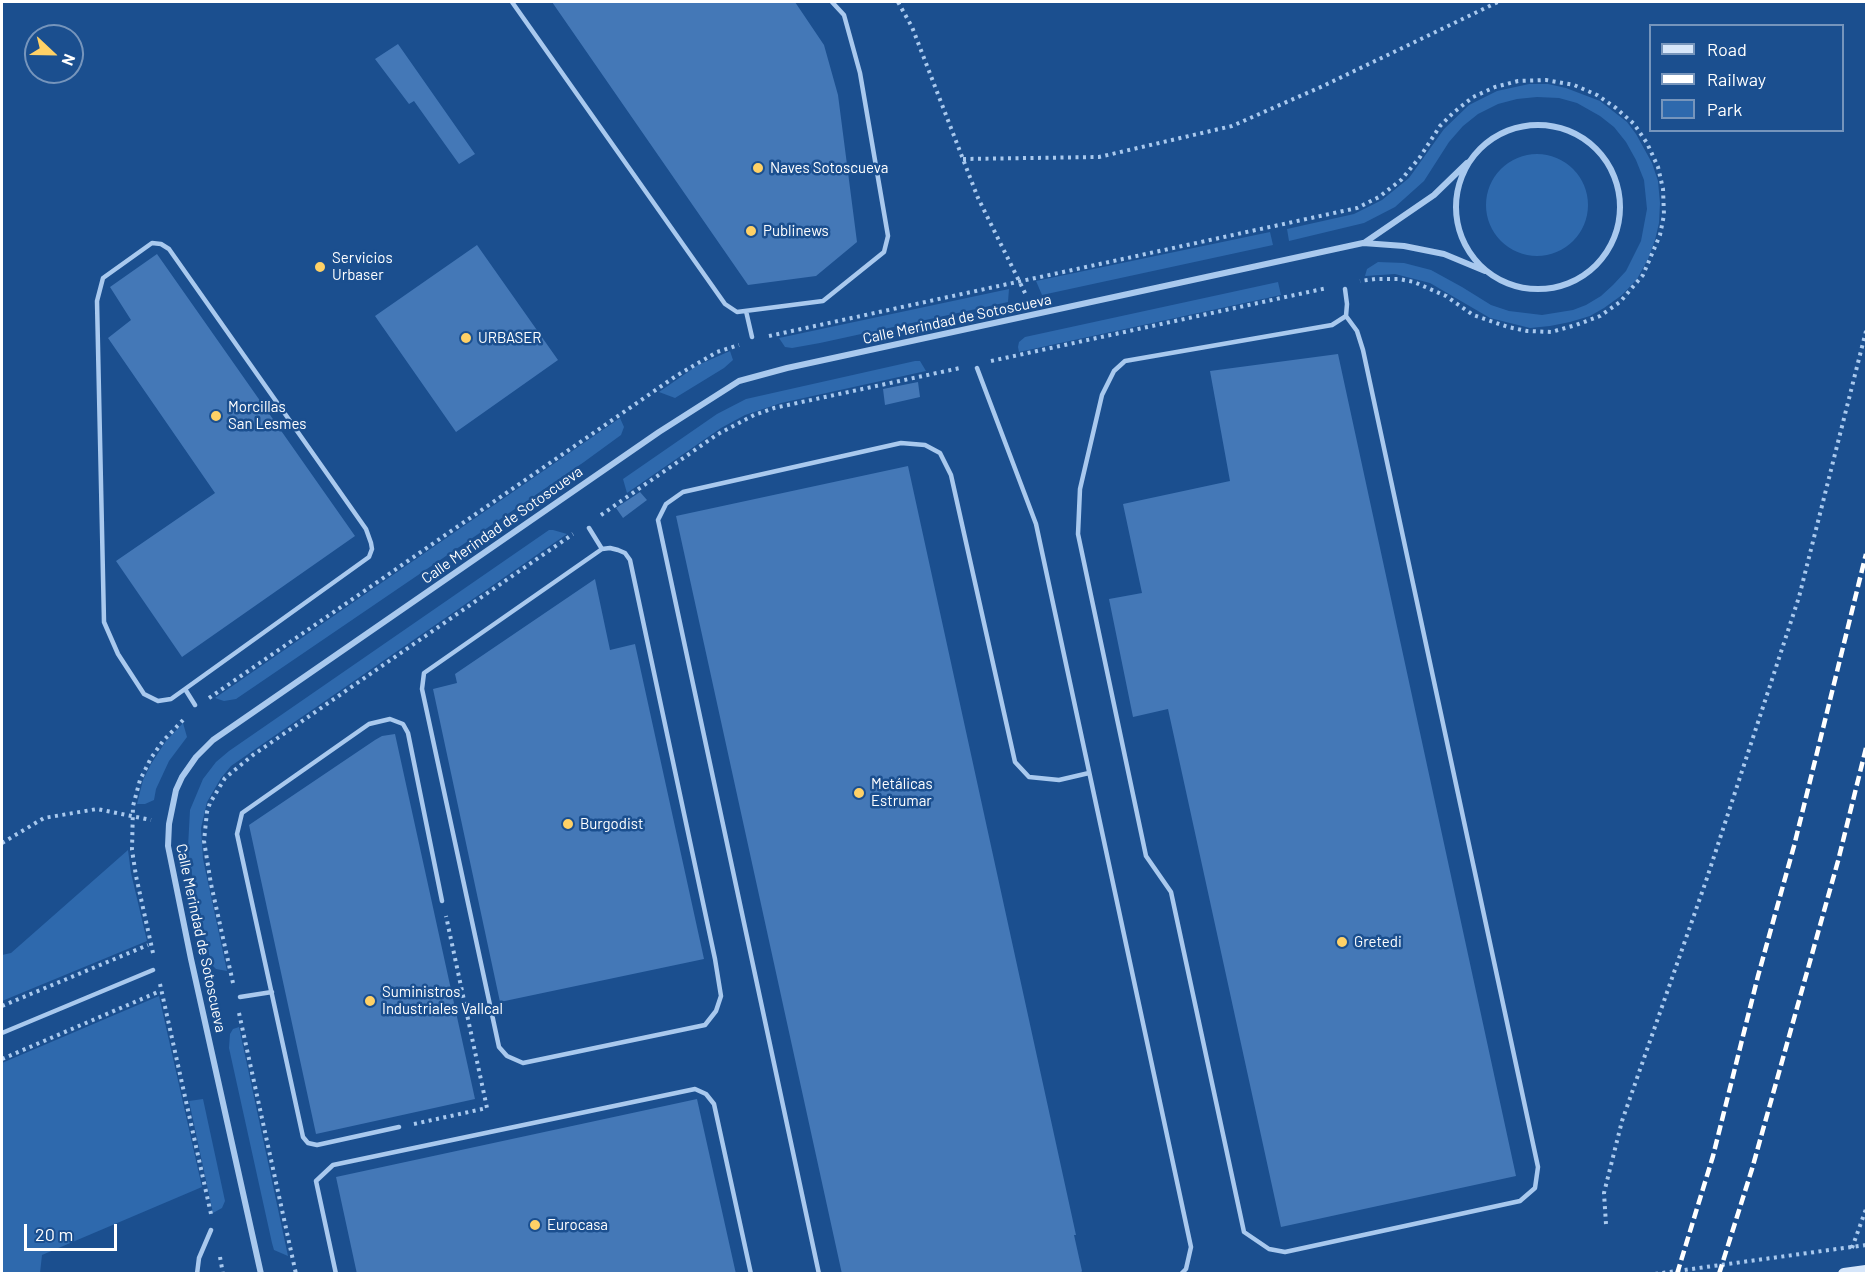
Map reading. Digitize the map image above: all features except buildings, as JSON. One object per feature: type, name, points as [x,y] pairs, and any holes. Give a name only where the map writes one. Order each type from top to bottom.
[{"type":"main road","points":[[1844,1274],[1866,1271]]},
{"type":"street","points":[[1543,125],[1570,131],[1594,146],[1611,169],[1620,196],[1619,224],[1608,250],[1589,272],[1565,285],[1537,290],[1509,285],[1485,271],[1468,252],[1459,230],[1455,206],[1459,182],[1470,160],[1490,140],[1515,128],[1543,125]]},
{"type":"street","name":"Calle Merindad de Sotoscueva","points":[[1363,243],[1434,195],[1470,160]]},
{"type":"street","name":"Calle Merindad de Sotoscueva","points":[[261,1274],[168,846],[169,824],[176,790],[196,757],[213,740],[569,493],[739,381],[759,374],[1363,243],[1404,246],[1444,254],[1485,271]]},
{"type":"lane","points":[[512,2],[725,304],[737,312],[823,300],[884,252],[888,236],[860,73],[844,15],[832,2]]},
{"type":"lane","points":[[152,243],[161,244],[169,249],[366,529],[372,549],[369,557],[184,689],[171,699],[158,701],[144,693],[118,654],[104,622],[97,302],[103,278],[152,243]]},
{"type":"lane","points":[[1345,289],[1346,316],[1357,331],[1363,350],[1538,1167],[1535,1188],[1520,1201],[1285,1252],[1269,1249],[1244,1232],[1171,892],[1146,856],[1143,845],[1078,534],[1080,489],[1102,395],[1114,371],[1125,361],[1332,325],[1346,316]]},
{"type":"lane","points":[[747,311],[752,337]]},
{"type":"lane","points":[[977,368],[1036,524],[1191,1247],[1186,1269],[1181,1274]]},
{"type":"lane","points":[[819,1274],[657,520],[666,504],[683,492],[902,443],[925,445],[940,453],[951,475],[1015,762],[1029,777],[1059,780],[1089,773]]},
{"type":"lane","points":[[589,528],[602,549]]},
{"type":"lane","points":[[602,549],[618,550],[625,553],[630,560],[721,996],[717,1011],[705,1025],[523,1063],[507,1056],[500,1047],[422,688],[424,673],[602,549]]},
{"type":"lane","points":[[184,689],[195,705]]},
{"type":"lane","points":[[399,1127],[317,1145],[308,1143],[303,1137],[237,834],[242,813],[369,724],[390,719],[403,724],[408,733],[442,901]]},
{"type":"lane","points":[[2,1034],[153,970]]},
{"type":"lane","points":[[240,998],[272,992]]},
{"type":"lane","points":[[336,1274],[316,1181],[333,1165],[694,1089],[706,1094],[714,1104],[751,1274]]},
{"type":"lane","points":[[197,1274],[199,1258],[211,1230]]},
{"type":"path","points":[[898,2],[912,27],[978,198],[1036,315]]},
{"type":"path","points":[[963,159],[1099,157],[1233,126],[1323,86],[1498,2]]},
{"type":"path","points":[[762,337],[1020,282]]},
{"type":"path","points":[[1606,1224],[1604,1193],[1622,1121],[1706,881],[1799,597],[1866,331]]},
{"type":"path","points":[[203,703],[676,376],[717,352],[741,344]]},
{"type":"path","points":[[597,518],[718,434],[754,415],[774,408],[967,367]]},
{"type":"path","points":[[154,957],[136,876],[132,850],[132,816],[138,789],[151,758],[163,741],[190,713]]},
{"type":"path","points":[[2,843],[44,818],[97,809],[169,824]]},
{"type":"path","points":[[399,1127],[488,1108],[442,901]]},
{"type":"path","points":[[2,1006],[148,945]]},
{"type":"path","points":[[159,979],[211,1217]]},
{"type":"path","points":[[2,1059],[158,992]]},
{"type":"path","points":[[238,1008],[296,1274]]},
{"type":"path","points":[[1848,1255],[1866,1209]]},
{"type":"path","points":[[1655,1274],[1866,1245]]},
{"type":"path","points":[[219,1251],[223,1274]]},
{"type":"green space","points":[[1529,84],[1548,84],[1566,88],[1600,101],[1627,122],[1652,163],[1658,181],[1660,203],[1655,240],[1637,279],[1622,295],[1604,308],[1590,316],[1570,322],[1530,328],[1490,318],[1430,283],[1395,274],[1365,276],[1367,269],[1378,262],[1404,263],[1431,270],[1491,305],[1509,311],[1542,315],[1573,310],[1586,305],[1613,285],[1626,271],[1641,241],[1647,209],[1644,180],[1626,142],[1614,127],[1577,103],[1559,98],[1517,99],[1498,104],[1478,114],[1449,142],[1424,181],[1395,207],[1364,223],[1289,241],[1287,229],[1354,214],[1382,200],[1409,178],[1444,129],[1469,105],[1497,91]]},
{"type":"green space","points":[[1537,154],[1557,157],[1566,162],[1580,176],[1585,185],[1588,205],[1585,225],[1580,234],[1566,248],[1557,253],[1537,256],[1517,253],[1508,248],[1494,234],[1489,225],[1486,205],[1489,185],[1494,176],[1508,162],[1517,157]]},
{"type":"green space","points":[[1270,232],[1273,245],[1042,295],[1036,281]]},
{"type":"green space","points":[[1278,282],[1281,295],[1019,352],[1019,342],[1025,337]]},
{"type":"green space","points":[[1009,289],[1008,302],[820,343],[792,348],[785,347],[779,338]]},
{"type":"green space","points":[[730,351],[733,360],[724,368],[675,398],[659,392],[698,365]]},
{"type":"green space","points":[[920,361],[926,371],[781,403],[745,415],[721,428],[627,493],[623,479],[717,414],[746,399]]},
{"type":"green space","points":[[620,418],[624,427],[621,435],[584,462],[236,699],[224,701],[215,698]]},
{"type":"green space","points":[[549,530],[567,534],[231,766],[221,778],[207,802],[201,828],[203,859],[227,971],[216,969],[212,965],[209,954],[188,847],[190,810],[203,779],[216,762],[229,751]]},
{"type":"green space","points":[[183,723],[187,737],[169,761],[156,789],[154,800],[145,804],[137,804],[143,780],[151,764],[166,741]]},
{"type":"green space","points":[[128,850],[147,941],[2,1001],[2,955],[11,953]]},
{"type":"green space","points":[[159,996],[202,1187],[42,1255],[40,1273],[2,1273],[2,1063]]},
{"type":"green space","points":[[239,1027],[288,1256],[274,1250],[272,1243],[229,1048],[230,1034],[233,1029]]},
{"type":"green space","points":[[203,1099],[225,1201],[222,1208],[213,1213],[189,1101]]},
{"type":"railway","points":[[1677,1274],[1713,1156],[1758,976],[1794,846],[1866,554]]},
{"type":"railway","points":[[1719,1274],[1752,1169],[1838,861],[1866,748]]},
{"type":"place","name":"Naves Sotoscueva","points":[[758,168]]},
{"type":"place","name":"Publinews","points":[[751,231]]},
{"type":"place","name":"Servicios Urbaser","points":[[320,267]]},
{"type":"place","name":"URBASER","points":[[466,338]]},
{"type":"place","name":"Morcillas San Lesmes","points":[[216,416]]},
{"type":"place","name":"Metálicas Estrumar","points":[[859,793]]},
{"type":"place","name":"Burgodist","points":[[568,824]]},
{"type":"place","name":"Gretedi","points":[[1342,942]]},
{"type":"place","name":"Suministros Industriales Vallcal","points":[[370,1001]]},
{"type":"place","name":"Eurocasa","points":[[535,1225]]}]
